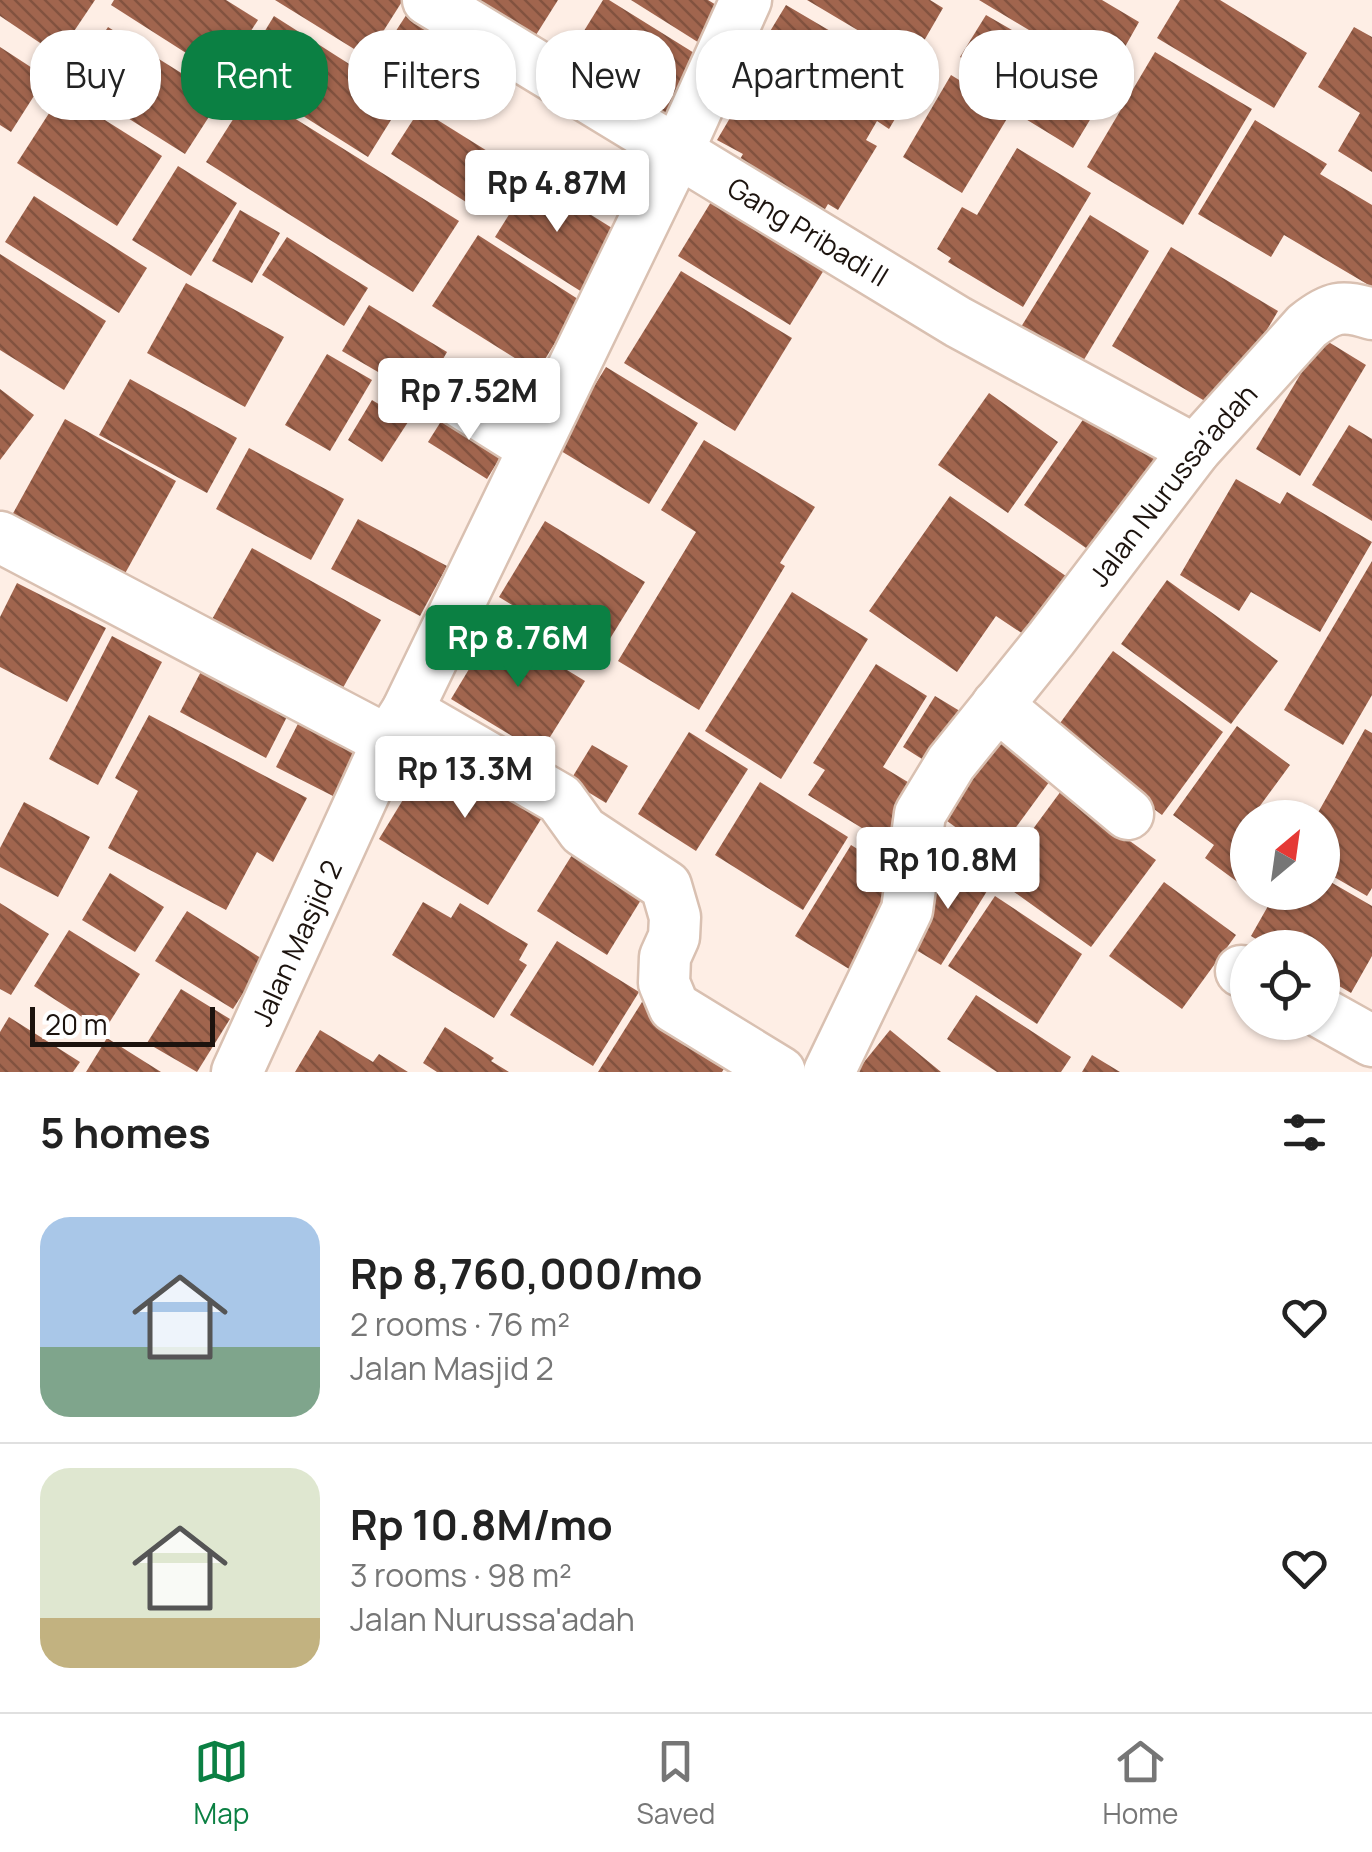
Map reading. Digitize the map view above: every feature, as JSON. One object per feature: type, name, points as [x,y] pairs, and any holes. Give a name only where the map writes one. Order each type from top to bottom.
[{"type":"street","name":"Gang Pribadi II","points":[[428,0],[958,322],[1195,450]]},
{"type":"street","name":"Jalan Masjid 2","points":[[237,1072],[746,0]]},
{"type":"street","name":"Jalan Nurussa'adah","points":[[829,1072],[906,910],[920,814],[951,763],[1195,450],[1307,326],[1328,310],[1354,308],[1372,314]]},
{"type":"street","points":[[448,394],[532,447]]},
{"type":"street","points":[[0,537],[560,799],[583,831],[666,886],[675,917],[664,983],[674,1007],[780,1072]]},
{"type":"street","points":[[997,704],[1128,814]]},
{"type":"street","points":[[1340,1023],[1372,1042]]},
{"type":"building","points":[[0,0],[95,0],[75,30],[30,30],[30,36],[0,16]]},
{"type":"building","points":[[114,0],[226,0],[258,20],[252,30],[181,30],[181,50],[161,37],[161,30],[150,30],[111,5]]},
{"type":"building","points":[[275,0],[403,0],[384,30],[348,30],[348,45]]},
{"type":"building","points":[[416,0],[463,30],[396,30]]},
{"type":"building","points":[[456,0],[558,0],[529,46],[516,38],[516,30],[504,30]]},
{"type":"building","points":[[603,0],[609,0],[657,30],[585,30]]},
{"type":"building","points":[[631,0],[708,0],[734,16],[725,30],[696,30],[696,41]]},
{"type":"building","points":[[807,0],[930,0],[943,8],[930,30],[857,30]]},
{"type":"building","points":[[979,0],[1102,0],[1139,22],[1134,31],[1029,30]]},
{"type":"building","points":[[1180,0],[1220,0],[1307,53],[1274,108],[1157,38]]},
{"type":"building","points":[[786,5],[829,30],[771,30]]},
{"type":"building","points":[[986,15],[1012,30],[977,30]]},
{"type":"building","points":[[274,16],[296,30],[265,30]]},
{"type":"building","points":[[1354,27],[1372,37],[1372,172],[1338,151],[1360,113],[1318,87]]},
{"type":"building","points":[[676,42],[696,54],[696,79],[676,111]]},
{"type":"building","points":[[0,47],[30,67],[30,102],[11,132],[0,125]]},
{"type":"building","points":[[328,50],[348,63],[348,120],[391,120],[368,157],[309,120],[328,120]]},
{"type":"building","points":[[1155,52],[1252,109],[1183,225],[1087,167],[1115,120],[1134,120],[1134,88]]},
{"type":"building","points":[[161,60],[181,73],[181,120],[207,120],[185,154],[131,120],[161,120]]},
{"type":"building","points":[[951,75],[959,80],[959,120],[1006,120],[962,193],[903,157],[925,120],[939,120],[939,96]]},
{"type":"building","points":[[45,120],[105,120],[162,156],[117,226],[17,163]]},
{"type":"building","points":[[233,120],[297,120],[459,221],[413,292],[206,162]]},
{"type":"building","points":[[413,120],[438,120],[508,164],[480,211],[391,154]]},
{"type":"building","points":[[640,120],[671,120],[662,134]]},
{"type":"building","points":[[729,120],[894,120],[889,129],[877,121],[866,140],[877,146],[838,210],[828,204],[821,216],[736,166],[743,154],[717,140]]},
{"type":"building","points":[[1027,120],[1090,120],[1073,148]]},
{"type":"building","points":[[1255,120],[1327,164],[1320,174],[1372,205],[1372,287],[1284,235],[1271,257],[1198,214]]},
{"type":"building","points":[[1017,148],[1091,193],[1023,307],[948,262],[951,258],[937,249],[962,207],[977,215]]},
{"type":"building","points":[[178,166],[237,203],[191,276],[132,240]]},
{"type":"building","points":[[532,178],[620,233],[582,292],[495,237]]},
{"type":"building","points":[[34,196],[147,268],[119,313],[5,242]]},
{"type":"building","points":[[711,202],[824,270],[790,325],[678,256]]},
{"type":"building","points":[[240,210],[280,233],[252,283],[212,261]]},
{"type":"building","points":[[1090,215],[1149,251],[1082,363],[1021,327]]},
{"type":"building","points":[[478,235],[581,301],[537,372],[432,306]]},
{"type":"building","points":[[287,237],[368,288],[344,326],[262,275]]},
{"type":"building","points":[[1171,247],[1278,311],[1220,410],[1112,346]]},
{"type":"building","points":[[0,254],[106,321],[64,390],[0,350]]},
{"type":"building","points":[[681,271],[792,338],[735,431],[624,363]]},
{"type":"building","points":[[186,283],[284,337],[245,407],[147,353]]},
{"type":"building","points":[[369,305],[447,352],[421,397],[342,351]]},
{"type":"building","points":[[1322,338],[1366,365],[1300,476],[1256,449]]},
{"type":"building","points":[[327,354],[372,380],[330,451],[285,425]]},
{"type":"building","points":[[606,367],[698,423],[649,504],[556,448]]},
{"type":"building","points":[[130,379],[237,438],[207,493],[99,435]]},
{"type":"building","points":[[0,389],[34,415],[0,460]]},
{"type":"building","points":[[989,393],[1058,442],[1008,513],[938,465]]},
{"type":"building","points":[[372,400],[408,422],[382,462],[348,440]]},
{"type":"building","points":[[450,407],[509,443],[487,479],[428,442]]},
{"type":"building","points":[[1089,411],[1165,464],[1099,557],[1024,505]]},
{"type":"building","points":[[65,419],[176,481],[122,579],[11,517]]},
{"type":"building","points":[[1349,425],[1372,439],[1372,521],[1312,485]]},
{"type":"building","points":[[704,440],[815,507],[780,563],[785,566],[699,710],[618,661],[696,532],[661,510]]},
{"type":"building","points":[[249,448],[344,499],[311,560],[216,509]]},
{"type":"building","points":[[1236,479],[1280,504],[1287,492],[1372,542],[1320,632],[1251,592],[1239,611],[1180,575]]},
{"type":"building","points":[[950,496],[1076,583],[1035,642],[996,616],[957,672],[869,611]]},
{"type":"building","points":[[358,519],[447,566],[420,616],[331,569]]},
{"type":"building","points":[[545,521],[645,582],[598,658],[499,597]]},
{"type":"building","points":[[252,548],[381,620],[335,702],[206,630]]},
{"type":"building","points":[[1372,561],[1372,695],[1343,745],[1284,710]]},
{"type":"building","points":[[1167,580],[1278,661],[1231,724],[1121,644]]},
{"type":"building","points":[[17,583],[106,628],[67,702],[0,667],[0,617]]},
{"type":"building","points":[[792,592],[868,639],[781,779],[705,731]]},
{"type":"building","points":[[495,626],[585,681],[540,753],[451,699]]},
{"type":"building","points":[[112,636],[162,662],[98,785],[49,759]]},
{"type":"building","points":[[1113,651],[1223,732],[1162,815],[1052,734]]},
{"type":"building","points":[[209,656],[295,701],[266,758],[180,712]]},
{"type":"building","points":[[876,664],[927,696],[883,767],[921,790],[888,844],[808,795],[825,770],[813,763]]},
{"type":"building","points":[[935,696],[973,719],[941,771],[903,747]]},
{"type":"building","points":[[307,706],[365,736],[333,796],[276,767]]},
{"type":"building","points":[[149,715],[307,798],[273,862],[257,852],[226,910],[108,848],[138,791],[115,778]]},
{"type":"building","points":[[1237,726],[1290,765],[1264,800],[1230,800],[1230,876],[1205,858],[1214,845],[1173,815]]},
{"type":"building","points":[[1365,729],[1372,733],[1372,888],[1367,896],[1340,880],[1340,800],[1325,800]]},
{"type":"building","points":[[689,732],[748,769],[696,851],[638,814]]},
{"type":"building","points":[[1002,735],[1055,774],[995,856],[943,818]]},
{"type":"building","points":[[442,736],[551,803],[488,905],[379,839]]},
{"type":"building","points":[[592,745],[628,766],[606,803],[570,781]]},
{"type":"building","points":[[760,782],[848,837],[803,910],[715,855]]},
{"type":"building","points":[[1061,791],[1156,860],[1091,947],[996,879]]},
{"type":"building","points":[[24,802],[90,837],[58,897],[0,867],[0,848]]},
{"type":"building","points":[[582,839],[652,882],[607,955],[537,911]]},
{"type":"building","points":[[851,845],[910,882],[854,972],[795,936]]},
{"type":"building","points":[[954,860],[992,883],[941,965],[903,942]]},
{"type":"building","points":[[110,873],[164,907],[135,952],[82,920]]},
{"type":"building","points":[[1164,882],[1230,931],[1230,943],[1182,1009],[1109,956]]},
{"type":"building","points":[[1340,887],[1372,906],[1372,956],[1351,993],[1340,987],[1340,930],[1254,930],[1266,910],[1340,910]]},
{"type":"building","points":[[995,896],[1082,954],[1037,1024],[948,966]]},
{"type":"building","points":[[423,902],[451,918],[460,903],[528,944],[519,960],[527,965],[494,1018],[392,955]]},
{"type":"building","points":[[0,903],[49,934],[11,995],[0,989]]},
{"type":"building","points":[[187,911],[264,960],[233,1009],[155,961]]},
{"type":"building","points":[[69,930],[140,974],[104,1031],[34,986]]},
{"type":"building","points":[[557,941],[639,992],[593,1066],[510,1015]]},
{"type":"building","points":[[181,989],[230,1019],[197,1072],[147,1043]]},
{"type":"building","points":[[976,995],[1071,1057],[1061,1072],[997,1072],[947,1039]]},
{"type":"building","points":[[642,1002],[731,1057],[722,1072],[598,1072]]},
{"type":"building","points":[[9,1017],[80,1062],[73,1072],[0,1072],[0,1032]]},
{"type":"building","points":[[445,1027],[509,1072],[437,1072],[423,1063]]},
{"type":"building","points":[[320,1030],[373,1062],[379,1054],[408,1072],[295,1072]]},
{"type":"building","points":[[890,1030],[941,1072],[856,1072]]},
{"type":"building","points":[[107,1038],[161,1072],[86,1072]]},
{"type":"building","points":[[1092,1055],[1120,1072],[1082,1072]]}]
